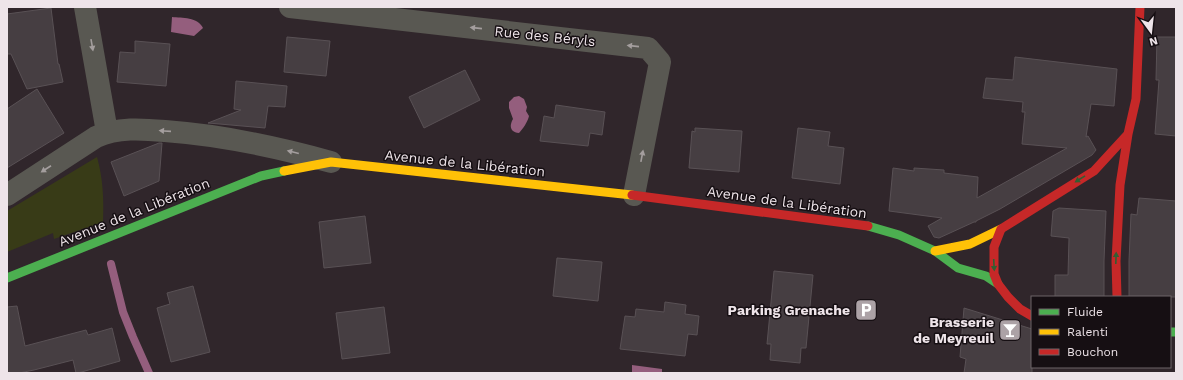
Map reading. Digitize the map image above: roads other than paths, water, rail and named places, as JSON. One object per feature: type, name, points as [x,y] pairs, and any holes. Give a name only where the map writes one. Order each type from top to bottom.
[{"type":"street","points":[[85,7],[107,132]]},
{"type":"street","name":"Rue des Béryls","points":[[290,7],[648,48],[660,62],[634,195]]},
{"type":"street","points":[[1117,296],[1116,261],[1120,185],[1128,134],[1136,99],[1140,7]]},
{"type":"street","points":[[7,195],[96,136],[107,132],[144,129],[188,133],[290,151],[331,162]]},
{"type":"street","name":"Avenue de la Libération","points":[[935,251],[971,245],[1002,229],[1102,171],[1128,134]]},
{"type":"street","name":"Avenue de la Libération","points":[[7,278],[261,176],[331,162],[634,195],[866,226],[899,236],[935,251],[958,268],[986,276],[998,284]]},
{"type":"street","points":[[1102,171],[1116,177],[1120,185]]},
{"type":"street","points":[[1002,229],[994,247],[994,274],[998,284],[1008,297],[1020,309],[1031,315]]},
{"type":"waterway","points":[[111,264],[123,312],[149,373]]},
{"type":"place","name":"Parking Grenache","points":[[866,310]]},
{"type":"place","name":"Brasserie de Meyreuil","points":[[1010,330]]}]
